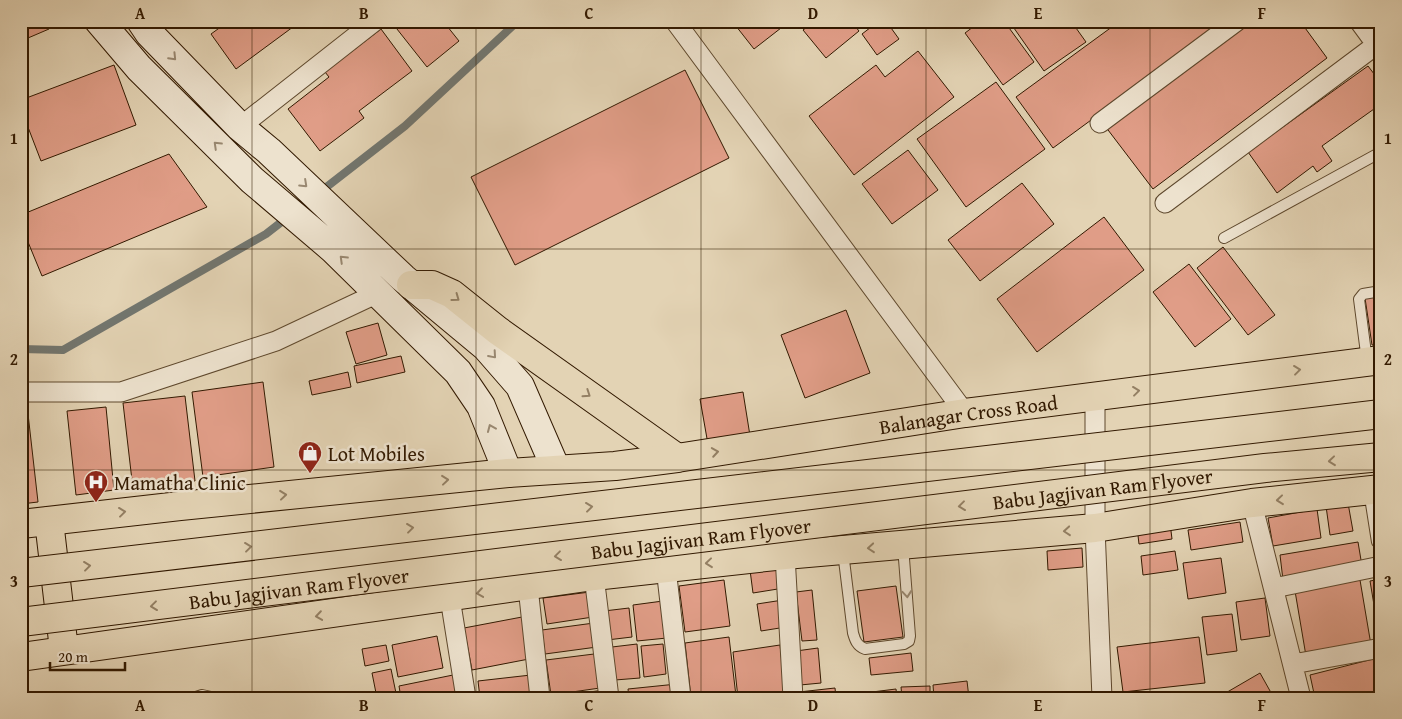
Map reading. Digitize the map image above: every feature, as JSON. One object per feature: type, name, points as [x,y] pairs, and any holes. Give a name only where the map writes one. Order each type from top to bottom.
[{"type":"main road","points":[[99,21],[139,68],[252,180],[332,249],[458,372],[481,406],[508,473]]},
{"type":"main road","points":[[141,21],[240,127],[269,151],[407,281],[486,347],[520,386],[556,469]]},
{"type":"main road","points":[[407,281],[432,284],[452,294],[519,346],[677,458]]},
{"type":"main road","name":"Balanagar Cross Road","points":[[21,524],[508,473],[615,466],[677,458],[965,412],[1374,361]]},
{"type":"main road","name":"Babu Jagjivan Ram Flyover","points":[[21,573],[1381,414]]},
{"type":"main road","name":"Babu Jagjivan Ram Flyover","points":[[21,622],[1265,468],[1381,457]]},
{"type":"main road","points":[[21,657],[666,568],[1095,528],[1252,503],[1376,501]]},
{"type":"main road","points":[[49,521],[64,650]]},
{"type":"street","points":[[240,127],[375,21]]},
{"type":"street","points":[[675,21],[965,412]]},
{"type":"street","points":[[1100,123],[1237,21]]},
{"type":"street","points":[[1165,203],[1378,48],[1359,21]]},
{"type":"street","points":[[21,392],[121,392],[276,341],[378,293]]},
{"type":"street","points":[[1095,396],[1095,528],[1102,698]]},
{"type":"street","points":[[1252,503],[1301,698]]},
{"type":"street","points":[[785,556],[793,698]]},
{"type":"street","points":[[1274,588],[1381,566]]},
{"type":"street","points":[[666,568],[681,698]]},
{"type":"street","points":[[583,578],[609,698]]},
{"type":"street","points":[[528,587],[540,698]]},
{"type":"street","points":[[450,598],[466,698]]},
{"type":"street","points":[[1293,664],[1381,648]]},
{"type":"lane","points":[[1224,238],[1381,152]]},
{"type":"lane","points":[[1374,361],[1359,298],[1363,294],[1381,291]]},
{"type":"lane","points":[[1376,501],[1378,542],[1381,546]]},
{"type":"lane","points":[[843,550],[853,633],[860,647],[865,649],[904,644],[909,641],[903,545]]},
{"type":"lane","points":[[193,698],[202,695],[216,698]]},
{"type":"building","points":[[21,21],[47,21],[49,29],[21,41]]},
{"type":"building","points":[[229,21],[295,21],[297,24],[236,69],[211,34]]},
{"type":"building","points":[[397,21],[443,21],[459,41],[427,67],[393,24]]},
{"type":"building","points":[[450,21],[464,21],[455,28]]},
{"type":"building","points":[[732,21],[790,21],[754,49]]},
{"type":"building","points":[[815,21],[851,21],[859,31],[826,58],[803,30]]},
{"type":"building","points":[[879,21],[886,21],[899,39],[877,55],[862,34]]},
{"type":"building","points":[[981,21],[1004,21],[1034,62],[1003,85],[965,33]]},
{"type":"building","points":[[1009,21],[1085,21],[1076,28],[1086,42],[1044,71]]},
{"type":"building","points":[[1120,21],[1226,21],[1053,148],[1016,97]]},
{"type":"building","points":[[1244,21],[1300,21],[1327,58],[1153,189],[1105,126]]},
{"type":"building","points":[[381,29],[412,71],[359,111],[364,118],[320,151],[288,109],[329,77],[325,72]]},
{"type":"building","points":[[918,51],[954,97],[854,175],[809,116],[876,65],[885,77]]},
{"type":"building","points":[[114,65],[136,125],[41,161],[21,109],[21,100]]},
{"type":"building","points":[[1368,66],[1381,83],[1381,104],[1322,146],[1332,161],[1317,172],[1313,166],[1277,193],[1248,152]]},
{"type":"building","points":[[685,70],[729,158],[515,265],[471,177]]},
{"type":"building","points":[[996,82],[1045,149],[966,207],[917,139]]},
{"type":"building","points":[[908,150],[938,190],[892,224],[862,184]]},
{"type":"building","points":[[169,154],[207,207],[42,276],[21,225],[21,215]]},
{"type":"building","points":[[1022,183],[1054,224],[980,281],[948,240]]},
{"type":"building","points":[[1104,217],[1144,270],[1037,352],[997,299]]},
{"type":"building","points":[[1223,247],[1275,315],[1248,335],[1197,268]]},
{"type":"building","points":[[1189,264],[1231,319],[1195,347],[1153,292]]},
{"type":"building","points":[[1381,295],[1381,344],[1372,345],[1365,298]]},
{"type":"building","points":[[846,310],[870,373],[805,398],[781,335]]},
{"type":"building","points":[[378,323],[387,355],[356,364],[346,332]]},
{"type":"building","points":[[401,356],[405,372],[357,383],[354,366]]},
{"type":"building","points":[[348,372],[351,387],[312,395],[309,381]]},
{"type":"building","points":[[263,382],[274,467],[203,477],[192,392]]},
{"type":"building","points":[[743,392],[751,442],[709,450],[700,399]]},
{"type":"building","points":[[185,396],[195,481],[133,489],[123,403]]},
{"type":"building","points":[[21,405],[27,405],[38,502],[21,504]]},
{"type":"building","points":[[106,407],[114,490],[76,495],[67,411]]},
{"type":"building","points":[[1348,503],[1353,531],[1330,535],[1326,506]]},
{"type":"building","points":[[1317,509],[1321,538],[1273,546],[1268,518]]},
{"type":"building","points":[[1240,522],[1243,542],[1191,550],[1188,530]]},
{"type":"building","points":[[1170,523],[1172,539],[1139,544],[1137,527]]},
{"type":"building","points":[[1358,542],[1362,566],[1283,580],[1280,555]]},
{"type":"building","points":[[1082,548],[1083,567],[1048,570],[1047,551]]},
{"type":"building","points":[[1175,551],[1178,570],[1143,575],[1141,556]]},
{"type":"building","points":[[1221,558],[1226,593],[1188,599],[1183,563]]},
{"type":"building","points":[[782,565],[784,588],[753,593],[750,570]]},
{"type":"building","points":[[1381,579],[1381,641],[1380,641],[1370,581]]},
{"type":"building","points":[[724,580],[730,626],[685,632],[679,586]]},
{"type":"building","points":[[1360,580],[1371,645],[1306,656],[1295,591]]},
{"type":"building","points":[[896,586],[903,637],[864,642],[857,591]]},
{"type":"building","points":[[812,590],[817,640],[802,641],[796,592]]},
{"type":"building","points":[[590,592],[593,617],[547,624],[543,598]]},
{"type":"building","points":[[1265,598],[1270,636],[1241,640],[1236,602]]},
{"type":"building","points":[[783,600],[786,627],[761,631],[757,604]]},
{"type":"building","points":[[663,601],[667,638],[637,641],[633,605]]},
{"type":"building","points":[[629,608],[632,637],[607,640],[604,611]]},
{"type":"building","points":[[1232,614],[1237,651],[1207,655],[1202,617]]},
{"type":"building","points":[[522,617],[529,659],[472,670],[464,628]]},
{"type":"building","points":[[594,623],[597,647],[545,654],[542,630]]},
{"type":"building","points":[[437,636],[443,668],[398,677],[392,645]]},
{"type":"building","points":[[729,637],[736,696],[691,698],[685,643]]},
{"type":"building","points":[[1199,637],[1205,683],[1123,692],[1117,647]]},
{"type":"building","points":[[637,644],[640,678],[615,680],[612,647]]},
{"type":"building","points":[[663,644],[666,674],[644,677],[641,646]]},
{"type":"building","points":[[386,645],[389,661],[365,666],[362,649]]},
{"type":"building","points":[[780,645],[786,698],[738,698],[733,652]]},
{"type":"building","points":[[818,648],[821,683],[800,685],[796,651]]},
{"type":"building","points":[[602,653],[607,687],[551,695],[546,660]]},
{"type":"building","points":[[911,653],[913,671],[871,675],[869,658]]},
{"type":"building","points":[[1381,657],[1381,698],[1315,698],[1310,675]]},
{"type":"building","points":[[391,669],[397,698],[377,698],[372,673]]},
{"type":"building","points":[[1260,673],[1274,698],[1217,698]]},
{"type":"building","points":[[458,674],[461,693],[436,698],[401,698],[399,686]]},
{"type":"building","points":[[531,675],[534,698],[480,698],[478,681]]},
{"type":"building","points":[[967,681],[969,698],[934,698],[933,685]]},
{"type":"building","points":[[677,684],[679,698],[629,698],[628,689]]},
{"type":"building","points":[[930,686],[930,698],[902,698],[901,687]]},
{"type":"building","points":[[835,688],[836,698],[800,698],[799,692]]},
{"type":"building","points":[[896,689],[897,698],[865,698],[864,693]]},
{"type":"building","points":[[604,690],[605,698],[546,698]]},
{"type":"waterway","points":[[21,349],[63,350],[266,234],[405,126],[518,21]]},
{"type":"place","name":"Lot Mobiles","points":[[310,474]]},
{"type":"place","name":"Mamatha Clinic","points":[[96,503]]}]
